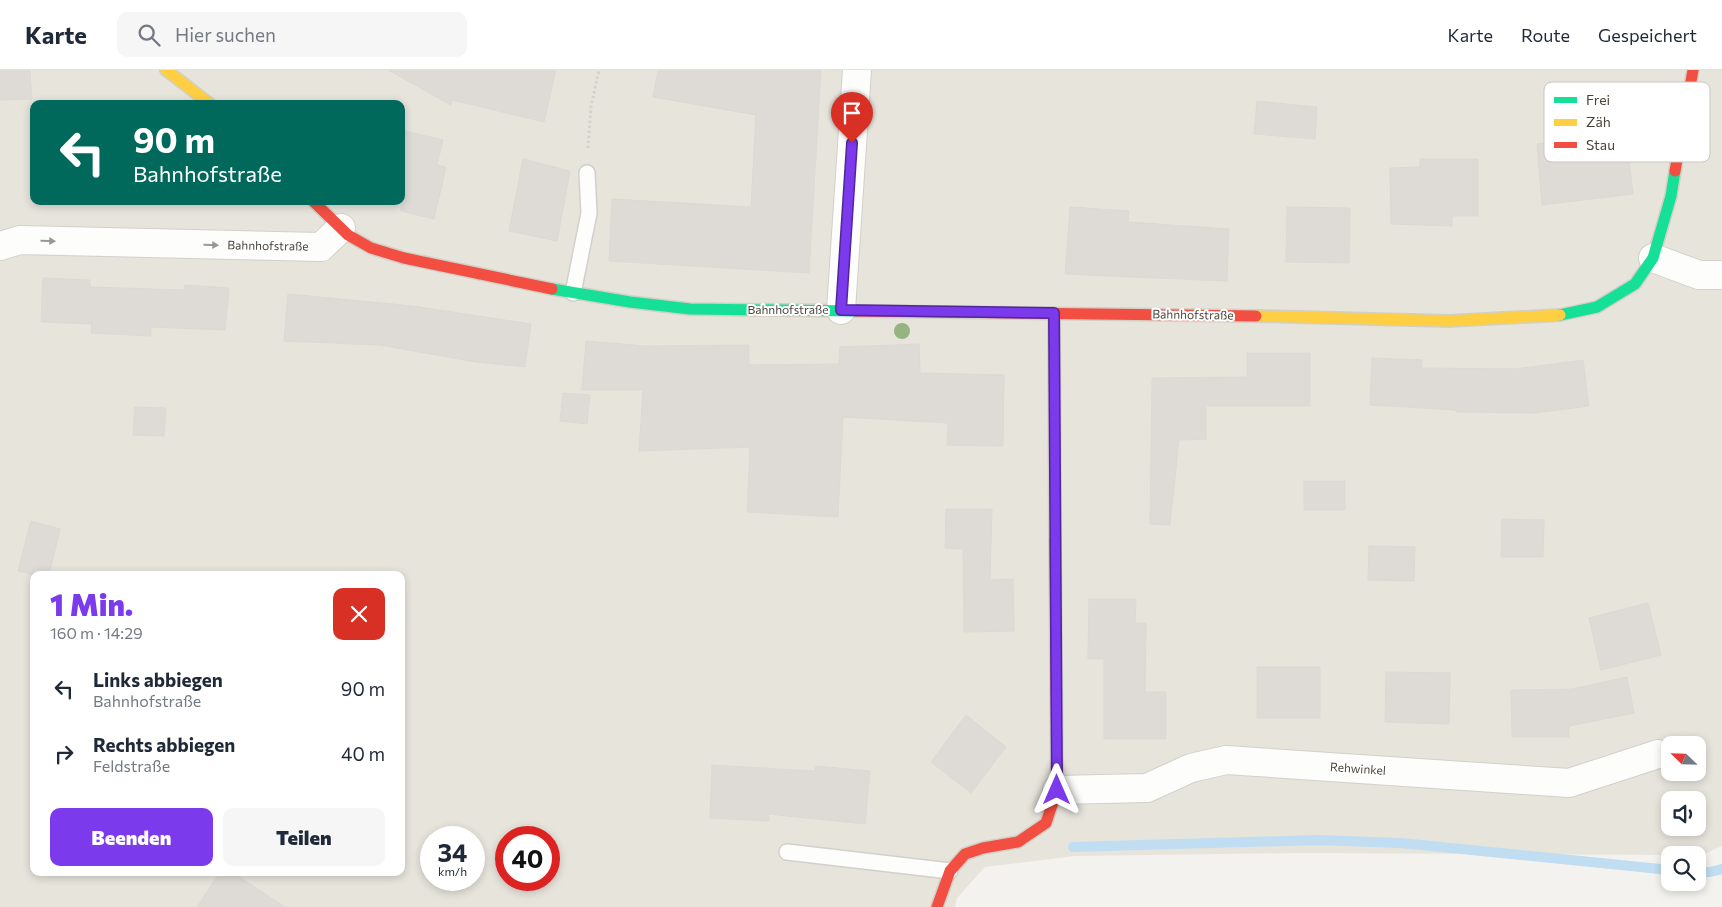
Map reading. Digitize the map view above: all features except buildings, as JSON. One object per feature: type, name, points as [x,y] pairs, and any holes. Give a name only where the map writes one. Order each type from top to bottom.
[{"type":"main road","points":[[166,70],[205,100]]},
{"type":"main road","name":"Bahnhofstraße","points":[[341,228],[362,244],[405,257],[628,304],[690,309],[1054,313],[1449,321],[1563,315],[1597,307],[1635,284],[1653,258],[1671,196],[1677,162]]},
{"type":"main road","points":[[317,205],[341,228]]},
{"type":"main road","points":[[937,907],[950,871],[965,854],[983,848],[1018,842],[1046,823],[1057,790],[1054,313]]},
{"type":"street","points":[[841,310],[857,70]]},
{"type":"street","name":"Bahnhofstraße","points":[[0,246],[20,240],[321,247],[341,228]]},
{"type":"street","points":[[1653,258],[1699,276],[1722,275]]},
{"type":"street","name":"Rehwinkel","points":[[1057,790],[1147,788],[1191,768],[1226,760],[1569,783],[1658,754]]},
{"type":"lane","points":[[573,293],[589,213],[587,173]]},
{"type":"lane","points":[[786,852],[950,871]]},
{"type":"path","points":[[587,173],[590,106],[598,70]]},
{"type":"shaded area","points":[[0,70],[1722,70],[1722,846],[1706,853],[1706,846],[1661,846],[1661,855],[1300,853],[1075,856],[985,867],[957,898],[955,907],[0,907]]},
{"type":"waterway","points":[[1073,847],[1319,840],[1401,843],[1661,869]]},
{"type":"waterway","points":[[1706,872],[1722,869]]},
{"type":"traffic: fast","points":[[1560,315],[1597,307],[1635,284],[1653,258],[1671,196],[1675,171]]},
{"type":"traffic: fast","points":[[552,289],[630,302],[690,309],[856,311]]},
{"type":"traffic: slow","points":[[166,70],[205,100]]},
{"type":"traffic: slow","points":[[1054,313],[1055,539]]},
{"type":"traffic: slow","points":[[1256,316],[1449,321],[1560,315]]},
{"type":"traffic: jam","points":[[1691,82],[1693,70]]},
{"type":"traffic: jam","points":[[1675,171],[1677,162]]},
{"type":"traffic: jam","points":[[317,205],[348,235],[371,248],[404,258],[552,289]]},
{"type":"traffic: jam","points":[[856,311],[1256,316]]},
{"type":"traffic: jam","points":[[937,907],[950,871],[965,854],[983,848],[1018,842],[1046,823],[1057,790],[1055,539]]},
{"type":"route","points":[[852,143],[841,310],[1054,313],[1057,790]]}]
